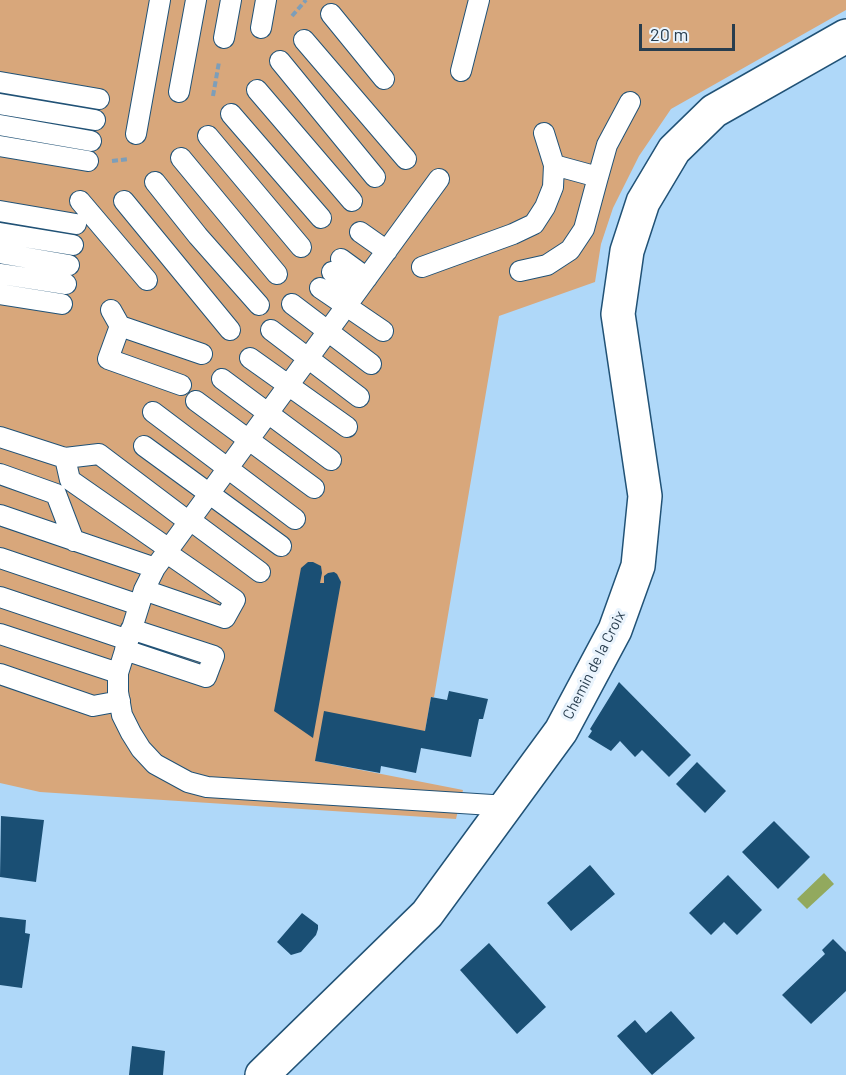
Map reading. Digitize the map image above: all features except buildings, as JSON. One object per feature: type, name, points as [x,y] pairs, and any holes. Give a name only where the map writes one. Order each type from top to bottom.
[{"type":"street","name":"Chemin de la Croix","points":[[262,1075],[427,915],[561,731],[615,630],[638,566],[645,496],[618,314],[627,251],[643,202],[674,150],[714,111],[846,36]]},
{"type":"lane","points":[[136,134],[160,0]]},
{"type":"lane","points":[[179,92],[196,0]]},
{"type":"lane","points":[[224,38],[231,0]]},
{"type":"lane","points":[[261,28],[266,0]]},
{"type":"lane","points":[[461,71],[479,0]]},
{"type":"lane","points":[[331,14],[384,79]]},
{"type":"lane","points":[[304,40],[406,159]]},
{"type":"lane","points":[[280,62],[375,177]]},
{"type":"lane","points":[[0,82],[99,99]]},
{"type":"lane","points":[[257,90],[352,201]]},
{"type":"lane","points":[[520,271],[547,264],[570,250],[584,229],[607,146],[630,102]]},
{"type":"lane","points":[[0,104],[95,120]]},
{"type":"lane","points":[[231,114],[321,218]]},
{"type":"lane","points":[[0,125],[91,141]]},
{"type":"lane","points":[[422,267],[513,234],[534,224],[545,207],[553,187],[554,165],[544,133]]},
{"type":"lane","points":[[208,136],[301,247]]},
{"type":"lane","points":[[0,146],[88,161]]},
{"type":"lane","points":[[181,158],[277,274]]},
{"type":"lane","points":[[554,165],[598,177]]},
{"type":"lane","points":[[440,179],[155,568],[141,597],[118,673],[120,701],[127,724],[141,749],[155,764],[188,782],[207,787],[508,806]]},
{"type":"lane","points":[[155,182],[198,236],[259,305]]},
{"type":"lane","points":[[81,201],[147,280]]},
{"type":"lane","points":[[124,201],[230,330]]},
{"type":"lane","points":[[0,211],[76,224]]},
{"type":"lane","points":[[360,232],[387,251]]},
{"type":"lane","points":[[0,233],[73,245]]},
{"type":"lane","points":[[0,253],[69,264]]},
{"type":"lane","points":[[357,292],[331,273],[357,292],[383,332]]},
{"type":"lane","points":[[0,274],[66,284]]},
{"type":"lane","points":[[0,294],[62,304]]},
{"type":"lane","points":[[292,304],[371,364]]},
{"type":"lane","points":[[181,385],[108,359],[115,318],[202,354]]},
{"type":"lane","points":[[271,330],[359,397]]},
{"type":"lane","points":[[250,357],[346,427]]},
{"type":"lane","points":[[222,379],[331,460]]},
{"type":"lane","points":[[196,401],[314,488]]},
{"type":"lane","points":[[153,412],[295,519]]},
{"type":"lane","points":[[0,436],[65,459],[99,454],[260,572]]},
{"type":"lane","points":[[144,446],[281,546]]},
{"type":"lane","points":[[0,558],[225,618],[235,600],[70,480],[65,459]]},
{"type":"lane","points":[[0,474],[56,494],[74,541]]},
{"type":"lane","points":[[0,515],[155,568]]},
{"type":"lane","points":[[0,597],[128,640]]},
{"type":"lane","points":[[0,634],[118,673]]},
{"type":"lane","points":[[0,674],[93,706],[120,701]]},
{"type":"path","points":[[298,9],[300,0]]},
{"type":"path","points":[[291,17],[306,0]]},
{"type":"path","points":[[218,97],[211,105],[224,38]]},
{"type":"shaded area","points":[[0,0],[846,0],[846,10],[671,109],[639,156],[613,208],[601,244],[595,282],[499,316],[434,697],[431,697],[425,731],[315,761],[463,790],[456,819],[40,792],[0,783]]},
{"type":"shaded area","points":[[824,873],[834,884],[807,909],[797,899]]}]
